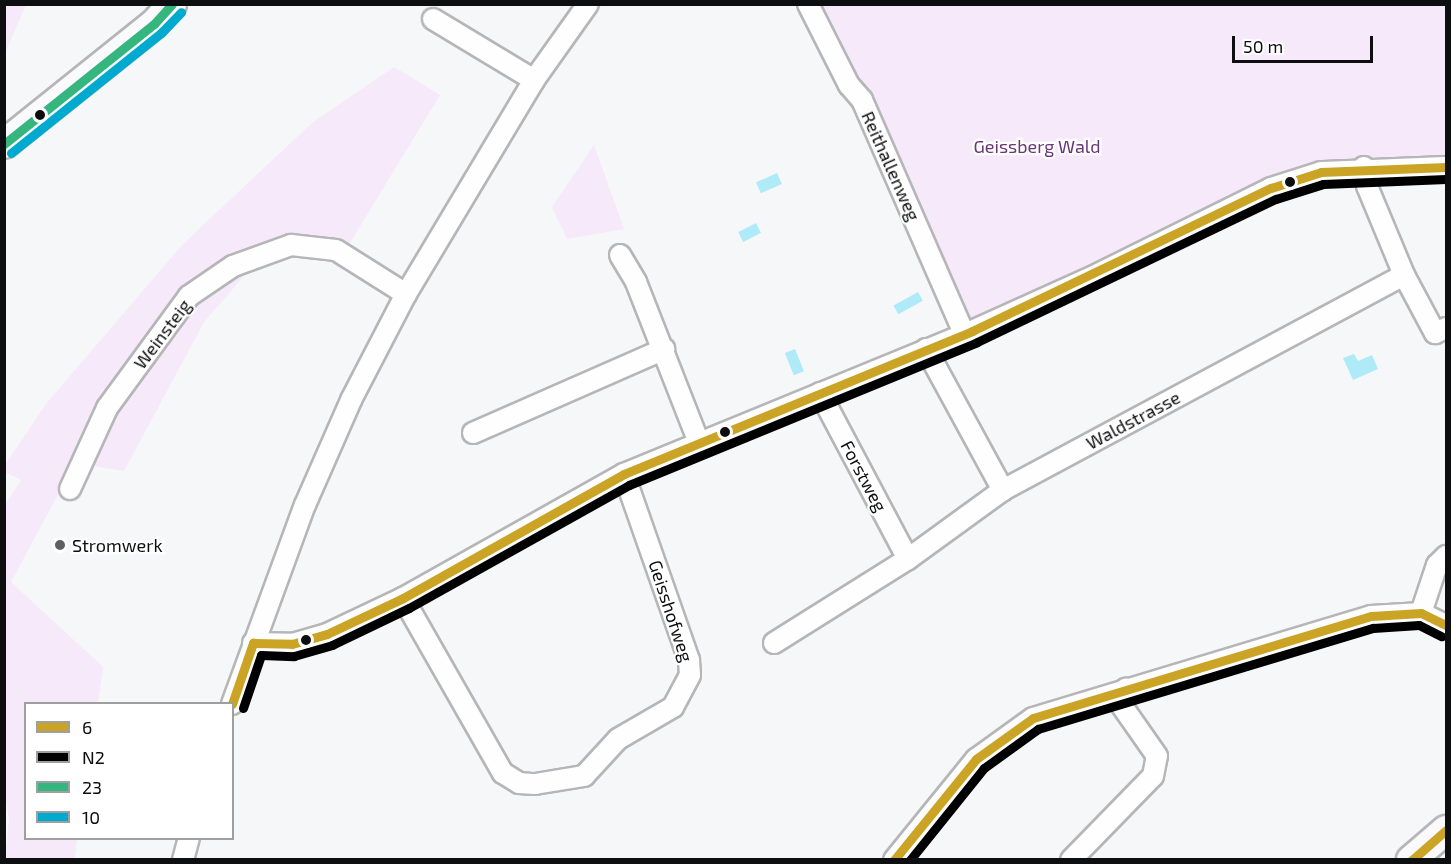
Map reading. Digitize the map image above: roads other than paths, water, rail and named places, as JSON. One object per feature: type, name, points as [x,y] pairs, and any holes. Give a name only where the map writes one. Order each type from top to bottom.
[{"type":"street","points":[[4,144],[154,24],[172,4]]},
{"type":"street","points":[[233,702],[309,496],[351,400],[406,294],[534,80],[588,4]]},
{"type":"street","name":"Reithallenweg","points":[[808,4],[849,85],[862,100],[964,334]]},
{"type":"street","points":[[433,19],[534,80]]},
{"type":"street","points":[[1364,167],[1367,186],[1404,275],[1441,331]]},
{"type":"street","points":[[253,643],[271,645],[306,640],[403,598],[624,474],[964,334],[1098,274],[1271,188],[1321,172],[1364,167],[1446,167]]},
{"type":"street","name":"Weinsteig","points":[[70,489],[107,408],[175,314],[189,296],[233,266],[291,245],[336,250],[406,294]]},
{"type":"street","points":[[620,255],[636,282],[699,442]]},
{"type":"street","name":"Waldstrasse","points":[[1003,490],[1404,275]]},
{"type":"street","points":[[473,433],[664,349]]},
{"type":"street","points":[[774,643],[908,559],[1003,490],[926,349]]},
{"type":"street","name":"Forstweg","points":[[820,393],[908,559]]},
{"type":"street","name":"Geisshofweg","points":[[403,598],[503,773],[519,783],[535,784],[562,782],[584,776],[618,739],[673,708],[690,675],[689,660],[624,474]]},
{"type":"street","points":[[1421,613],[1433,572],[1446,556]]},
{"type":"street","points":[[894,860],[955,781],[1009,734],[1033,718],[1126,688],[1371,616],[1421,613],[1446,625]]},
{"type":"street","points":[[1071,860],[1154,776],[1158,756],[1122,706],[1126,688]]},
{"type":"street","points":[[1410,860],[1446,830]]},
{"type":"street","points":[[183,860],[188,840]]},
{"type":"water","points":[[777,173],[782,184],[761,193],[756,182]]},
{"type":"water","points":[[756,223],[761,233],[743,242],[738,232]]},
{"type":"water","points":[[918,292],[923,301],[898,314],[894,306]]},
{"type":"water","points":[[795,349],[804,371],[794,375],[785,353]]},
{"type":"water","points":[[1354,354],[1358,361],[1372,355],[1378,369],[1353,380],[1343,358]]},
{"type":"place","name":"Stromwerk","points":[[60,545]]},
{"type":"park label","name":"Geissberg Wald","points":[[1037,146]]}]
